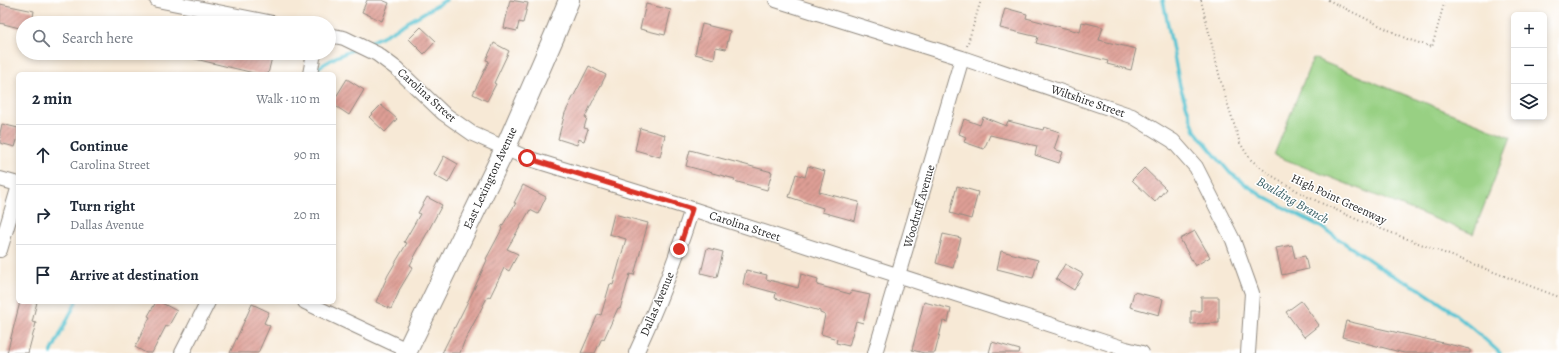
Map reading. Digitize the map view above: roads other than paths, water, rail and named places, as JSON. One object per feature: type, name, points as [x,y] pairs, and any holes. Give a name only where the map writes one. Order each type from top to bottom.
[{"type":"main road","name":"East Lexington Avenue","points":[[407,351],[505,149],[569,0]]},
{"type":"street","points":[[157,0],[238,16]]},
{"type":"street","name":"Wiltshire Street","points":[[776,0],[962,58],[1132,116],[1172,141],[1196,167],[1214,200],[1235,246],[1252,293],[1248,353]]},
{"type":"street","name":"Carolina Street","points":[[336,36],[344,38],[377,54],[397,68],[443,113],[473,134],[527,158],[692,209],[1142,353]]},
{"type":"street","name":"Woodruff Avenue","points":[[875,353],[899,276],[962,58]]},
{"type":"street","points":[[310,72],[313,60]]},
{"type":"street","points":[[0,179],[16,183]]},
{"type":"street","points":[[0,250],[16,196]]},
{"type":"street","name":"Dallas Avenue","points":[[636,353],[658,305],[692,209]]},
{"type":"street","points":[[182,353],[207,304]]},
{"type":"street","points":[[309,304],[407,351]]},
{"type":"waterway","points":[[366,44],[387,34],[446,0]]},
{"type":"waterway","name":"Boulding Branch","points":[[1163,0],[1180,86],[1195,131],[1230,173],[1262,196],[1321,227],[1390,274],[1418,288],[1449,309],[1500,353]]},
{"type":"waterway","points":[[336,57],[357,48]]},
{"type":"waterway","points":[[314,70],[331,60]]},
{"type":"waterway","points":[[51,353],[75,304]]}]
